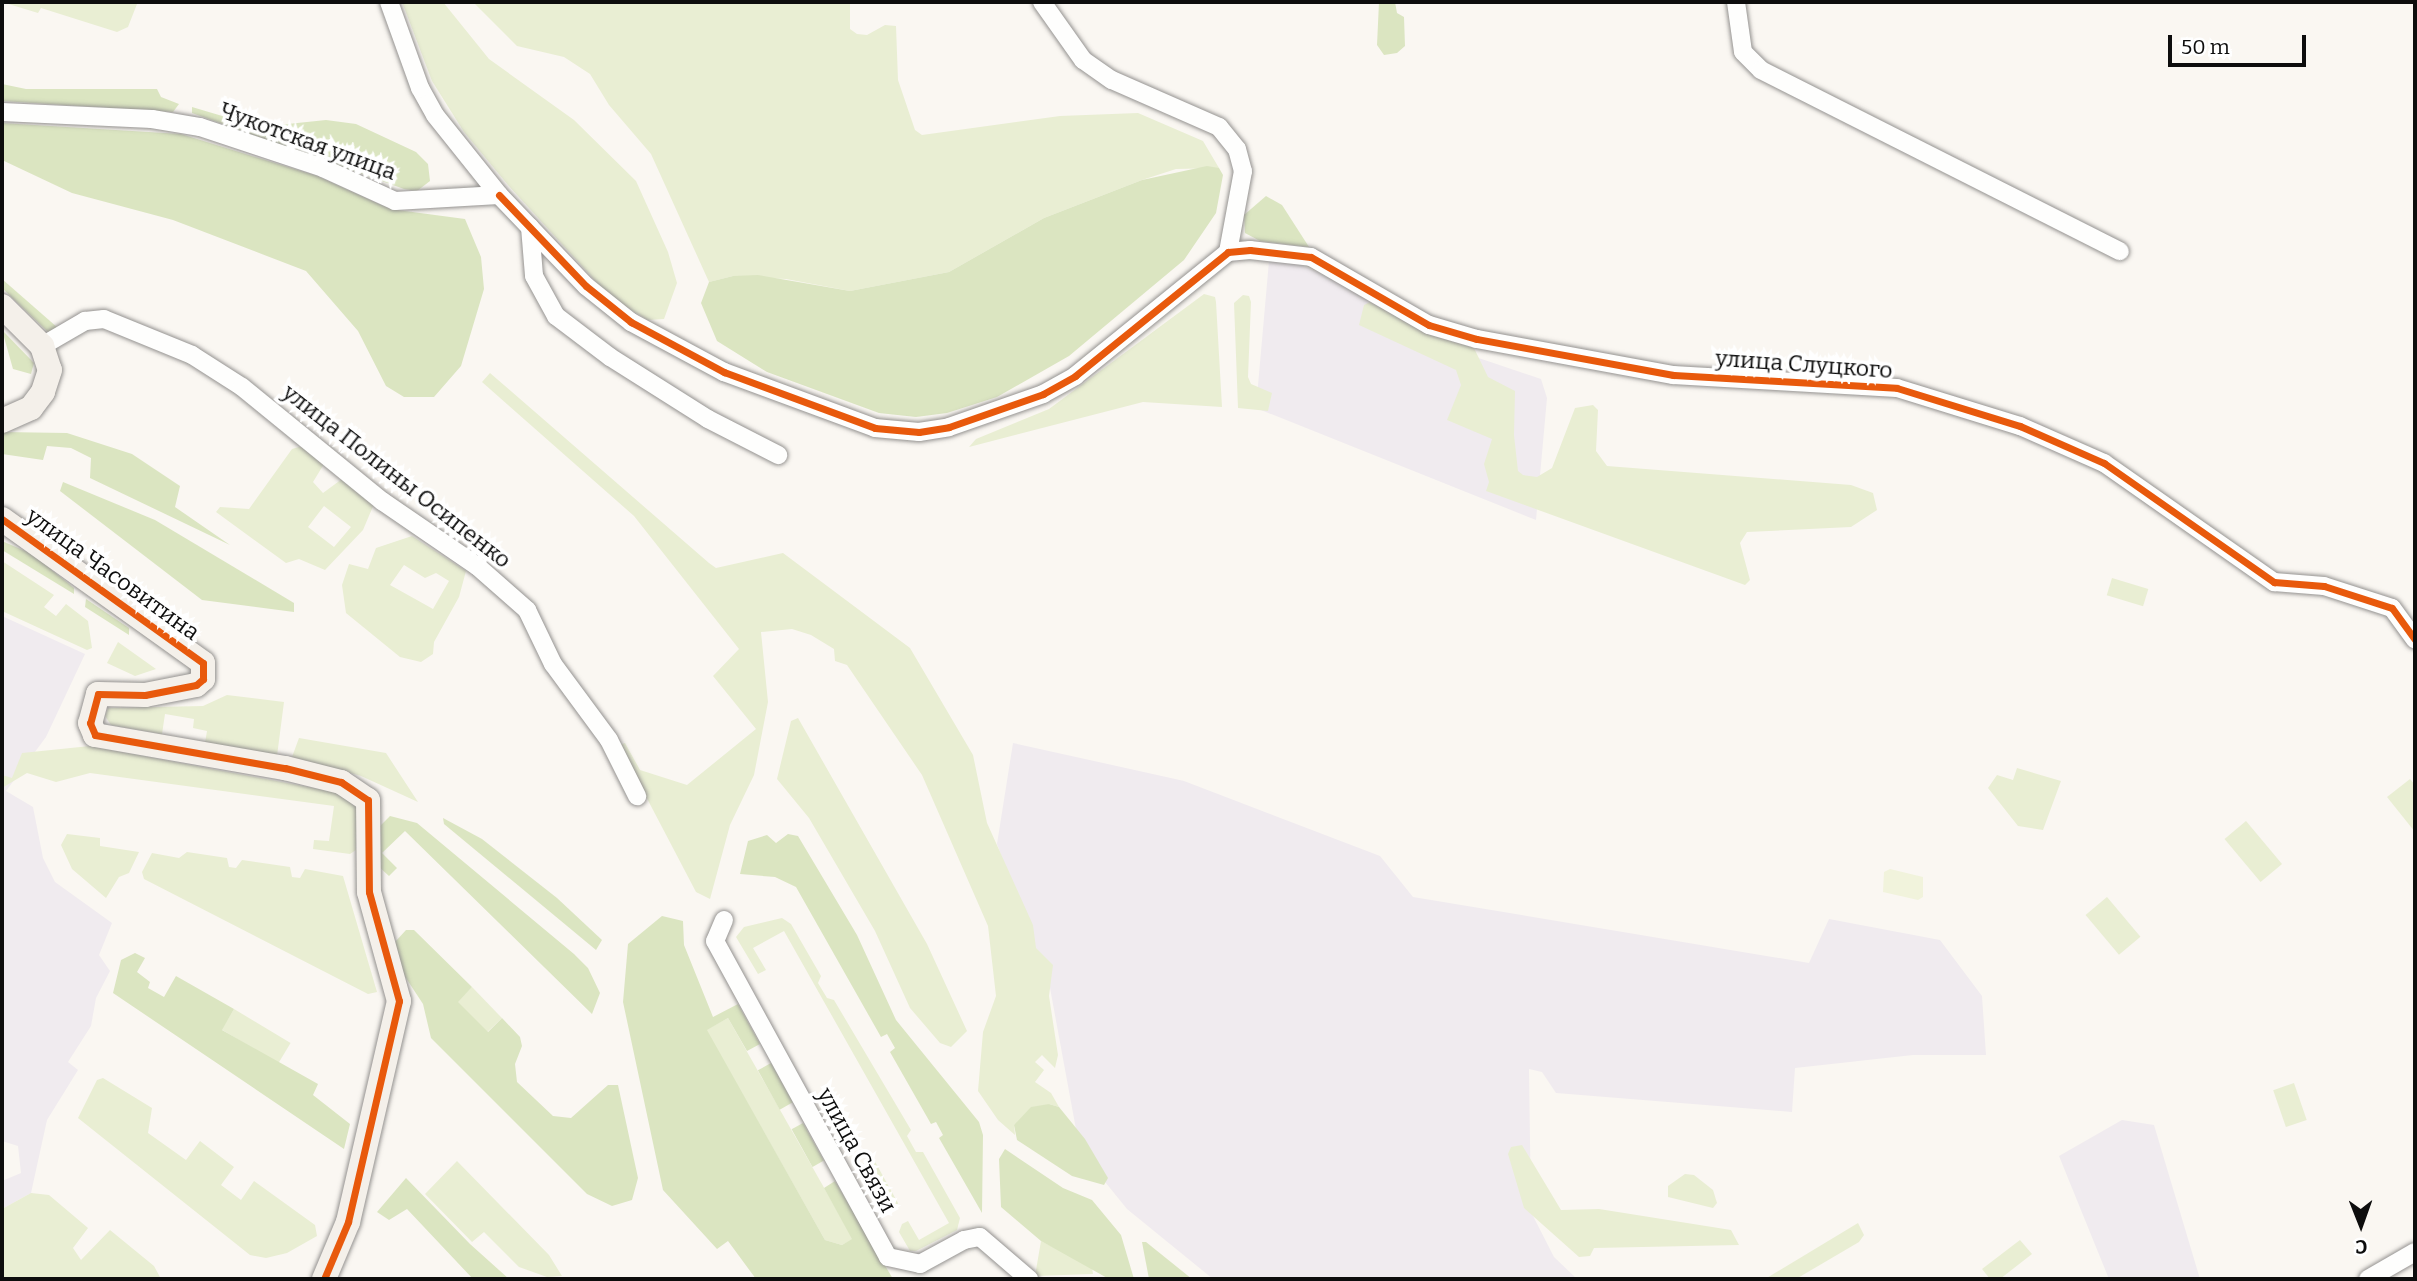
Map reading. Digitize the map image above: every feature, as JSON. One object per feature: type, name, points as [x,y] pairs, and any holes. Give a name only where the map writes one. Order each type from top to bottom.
[{"type":"street","points":[[389,2],[420,88],[435,115],[499,195],[610,308],[724,372],[897,432],[950,427],[1043,394],[1085,368],[1228,253],[1243,171],[1237,149],[1219,127],[1189,111],[1122,85],[1083,60],[1042,2]]},
{"type":"street","points":[[1736,2],[1743,52],[1761,69],[2120,251]]},
{"type":"street","name":"Чукотская улица","points":[[2,112],[152,119],[200,127],[323,168],[395,201],[499,195]]},
{"type":"street","points":[[530,227],[534,276],[551,310],[564,323],[708,419],[778,455]]},
{"type":"street","name":"улица Слуцкого","points":[[1228,253],[1250,250],[1311,257],[1429,325],[1476,339],[1673,374],[1897,388],[2020,426],[2104,463],[2274,582],[2324,586],[2392,608],[2415,640]]},
{"type":"street","points":[[2,306],[42,346],[50,370],[44,392],[24,413],[2,421]]},
{"type":"street","name":"улица Полины Осипенко","points":[[42,346],[85,320],[104,319],[192,355],[242,387],[382,501],[471,561],[527,610],[553,664],[609,740],[637,796]]},
{"type":"street","name":"улица Часовитина","points":[[2,519],[203,663],[203,679],[196,685],[145,695],[98,694],[90,723],[95,735],[341,782],[364,793],[370,806],[369,892],[397,989],[398,1010],[348,1222],[324,1279]]},
{"type":"street","name":"улица Связи","points":[[724,920],[715,941],[888,1257],[908,1265],[920,1264],[964,1240],[981,1237],[1029,1279]]},
{"type":"street","points":[[2368,1279],[2415,1252]]},
{"type":"shaded area","points":[[1269,261],[1296,263],[1348,285],[1452,349],[1541,379],[1547,398],[1536,520],[1256,408]]},
{"type":"shaded area","points":[[2,616],[85,654],[46,737],[6,791],[33,807],[43,858],[55,882],[112,923],[99,955],[110,971],[96,998],[91,1026],[68,1062],[78,1070],[47,1120],[31,1193],[2,1209],[2,1181],[21,1173],[18,1146],[2,1141]]},
{"type":"shaded area","points":[[1013,743],[1184,781],[1380,856],[1413,897],[1809,963],[1829,919],[1940,940],[1982,996],[1986,1055],[1913,1055],[1795,1068],[1792,1112],[1556,1093],[1542,1072],[1529,1069],[1531,1212],[1554,1257],[1577,1279],[1213,1279],[1127,1209],[1080,1151],[1050,988],[997,844]]},
{"type":"shaded area","points":[[2122,1120],[2154,1125],[2200,1279],[2109,1279],[2059,1156]]},
{"type":"green space","points":[[2,2],[137,4],[128,27],[117,32],[41,8],[38,13]]},
{"type":"green space","points":[[402,2],[443,2],[489,59],[574,120],[636,181],[668,252],[677,283],[664,319],[648,320],[611,298],[508,185],[464,132],[432,81]]},
{"type":"green space","points":[[473,2],[850,2],[850,29],[857,34],[867,35],[885,25],[896,26],[898,80],[915,130],[922,135],[1060,116],[1138,113],[1203,141],[1219,168],[1176,169],[1142,180],[1044,218],[949,272],[850,291],[786,279],[733,276],[709,282],[651,154],[609,105],[590,74],[564,57],[517,46]]},
{"type":"green space","points":[[1379,2],[1395,2],[1397,13],[1404,17],[1405,46],[1397,53],[1384,55],[1377,45]]},
{"type":"green space","points":[[2,84],[26,89],[157,89],[161,97],[179,104],[173,112],[2,101]]},
{"type":"green space","points":[[192,107],[259,127],[326,120],[356,124],[416,152],[428,164],[430,181],[417,191],[404,189],[192,113]]},
{"type":"green space","points":[[2,123],[181,134],[317,176],[390,209],[465,219],[481,257],[484,289],[461,366],[434,397],[404,397],[386,386],[358,331],[306,271],[173,220],[72,193],[2,160]]},
{"type":"green space","points":[[1207,166],[1219,168],[1223,175],[1216,213],[1184,260],[1069,356],[997,397],[947,413],[916,417],[879,413],[767,372],[717,341],[701,303],[709,282],[733,276],[758,275],[850,291],[949,272],[1044,218],[1142,180]]},
{"type":"green space","points":[[1266,196],[1282,205],[1309,247],[1260,241],[1245,233],[1244,215]]},
{"type":"green space","points":[[2,279],[58,328],[48,332],[2,288]]},
{"type":"green space","points":[[1204,294],[1215,297],[1216,302],[1222,407],[1143,402],[969,447],[976,439],[1049,409]]},
{"type":"green space","points":[[1243,295],[1249,296],[1251,302],[1248,377],[1251,384],[1272,393],[1268,411],[1238,408],[1234,303]]},
{"type":"green space","points":[[1370,302],[1427,334],[1474,348],[1488,377],[1515,391],[1514,435],[1518,471],[1523,475],[1537,477],[1552,468],[1575,408],[1593,405],[1598,410],[1596,451],[1607,466],[1851,485],[1873,493],[1877,510],[1851,527],[1747,532],[1740,543],[1750,580],[1745,585],[1486,491],[1489,482],[1484,464],[1492,439],[1447,420],[1461,385],[1456,370],[1359,325],[1364,305]]},
{"type":"green space","points":[[2,330],[34,363],[31,374],[13,369]]},
{"type":"green space","points":[[490,373],[716,568],[783,553],[910,648],[973,755],[987,823],[1033,925],[1036,948],[1053,965],[1049,996],[1058,1055],[1055,1068],[1042,1055],[1035,1062],[1044,1070],[1035,1082],[1051,1093],[1059,1107],[1049,1104],[1014,1125],[1015,1135],[998,1120],[978,1091],[983,1032],[996,996],[988,926],[922,775],[847,665],[835,661],[834,649],[811,635],[792,629],[761,632],[768,702],[754,775],[730,825],[710,899],[696,892],[619,745],[625,743],[640,770],[687,785],[756,729],[713,676],[739,649],[634,516],[482,382]]},
{"type":"green space","points":[[2,432],[67,433],[132,454],[180,486],[175,507],[230,545],[90,478],[91,458],[71,448],[47,446],[43,460],[2,454]]},
{"type":"green space","points":[[302,446],[324,464],[313,482],[323,493],[342,479],[374,504],[363,530],[325,570],[299,559],[286,563],[216,512],[220,507],[249,509],[292,449]],"holes":[[[324,506],[351,527],[334,547],[308,527]]]},
{"type":"green space","points":[[63,482],[155,520],[294,603],[294,612],[202,600],[60,491]]},
{"type":"green space","points":[[412,536],[466,571],[459,597],[434,642],[433,654],[421,662],[400,657],[346,613],[342,585],[349,564],[368,569],[376,548]],"holes":[[[404,565],[425,578],[436,573],[449,581],[433,609],[390,585]]]},
{"type":"green space","points":[[2,541],[32,554],[74,588],[74,594],[2,550]]},
{"type":"green space","points":[[2,561],[54,595],[44,607],[56,616],[66,604],[88,621],[92,648],[87,650],[2,611]]},
{"type":"green space","points":[[2112,578],[2148,589],[2143,606],[2107,595]]},
{"type":"green space","points":[[86,599],[129,628],[129,635],[85,607]]},
{"type":"green space","points":[[118,642],[156,669],[135,676],[107,663]]},
{"type":"green space","points":[[227,695],[284,702],[277,756],[205,743],[207,731],[193,728],[194,719],[165,714],[162,734],[111,725],[105,716],[108,708],[203,706]]},
{"type":"green space","points":[[798,718],[927,944],[967,1031],[951,1047],[940,1043],[910,1008],[875,931],[809,818],[777,779],[791,721]]},
{"type":"green space","points":[[299,738],[386,753],[418,802],[361,776],[292,757]]},
{"type":"green space","points":[[90,746],[340,793],[357,807],[356,850],[350,854],[313,849],[314,840],[329,841],[334,806],[90,773],[56,782],[27,773],[2,788],[2,775],[12,778],[22,753]]},
{"type":"green space","points":[[2017,768],[2061,781],[2043,830],[2018,826],[1988,788],[1997,775],[2013,780]]},
{"type":"green space","points":[[2410,779],[2415,785],[2415,832],[2387,797]]},
{"type":"green space","points":[[390,816],[417,823],[574,954],[588,968],[600,993],[592,1014],[405,831],[382,853],[397,868],[389,876],[378,866],[380,826]]},
{"type":"green space","points":[[443,818],[482,839],[557,898],[602,940],[596,950],[444,824]]},
{"type":"green space","points":[[2246,821],[2282,864],[2261,882],[2225,839]]},
{"type":"green space","points":[[67,834],[100,838],[100,846],[139,852],[129,873],[119,877],[106,898],[72,869],[61,845]]},
{"type":"green space","points":[[788,834],[798,836],[857,935],[896,1020],[979,1122],[983,1135],[982,1213],[939,1138],[943,1135],[936,1122],[931,1124],[890,1052],[895,1048],[887,1034],[881,1037],[796,887],[775,877],[740,874],[748,841],[767,835],[776,843]]},
{"type":"green space","points":[[187,852],[227,858],[229,867],[236,868],[242,860],[290,867],[292,877],[300,878],[305,869],[343,876],[377,992],[368,994],[144,879],[142,872],[152,853],[179,858]]},
{"type":"green space","points":[[1890,869],[1923,877],[1923,897],[1918,900],[1883,892],[1884,872]]},
{"type":"green space","points":[[2107,897],[2140,937],[2119,955],[2086,915]]},
{"type":"green space","points":[[662,916],[683,921],[684,945],[713,1017],[738,1004],[760,1044],[747,1051],[728,1018],[707,1030],[825,1240],[842,1245],[852,1239],[824,1188],[835,1181],[893,1279],[756,1279],[728,1241],[717,1249],[663,1190],[623,1002],[628,944]]},
{"type":"green space","points":[[782,918],[791,924],[821,976],[818,983],[827,998],[834,1000],[911,1130],[907,1136],[916,1152],[923,1152],[960,1218],[957,1230],[916,1251],[910,1251],[899,1232],[902,1224],[908,1221],[919,1240],[949,1223],[784,931],[753,948],[766,970],[758,974],[736,937],[744,927]]},
{"type":"green space","points":[[406,930],[414,930],[472,987],[458,1002],[488,1032],[502,1018],[520,1037],[522,1046],[515,1064],[517,1082],[553,1116],[571,1118],[608,1085],[618,1085],[638,1178],[632,1200],[612,1206],[587,1194],[431,1038],[423,1004],[402,972],[395,942]]},
{"type":"green space","points":[[135,953],[145,958],[137,972],[150,982],[148,988],[164,997],[176,976],[234,1009],[222,1030],[318,1084],[313,1095],[350,1124],[344,1149],[113,993],[121,960]]},
{"type":"green space","points":[[472,987],[502,1018],[487,1033],[457,1002]]},
{"type":"green space","points":[[234,1009],[291,1043],[278,1064],[222,1030]]},
{"type":"green space","points":[[728,1018],[853,1239],[842,1245],[825,1240],[706,1030]]},
{"type":"green space","points":[[771,1063],[793,1102],[780,1110],[758,1070]]},
{"type":"green space","points":[[103,1078],[152,1108],[148,1133],[186,1160],[200,1141],[234,1167],[221,1185],[241,1200],[254,1181],[315,1225],[317,1236],[287,1253],[266,1258],[250,1255],[78,1118],[97,1080]]},
{"type":"green space","points":[[2294,1083],[2307,1120],[2286,1127],[2273,1090]]},
{"type":"green space","points":[[1049,1104],[1059,1107],[1085,1139],[1108,1178],[1104,1185],[1072,1176],[1017,1140],[1014,1125],[1031,1107]]},
{"type":"green space","points":[[803,1123],[824,1161],[812,1167],[792,1129]]},
{"type":"green space","points":[[1522,1145],[1561,1210],[1599,1209],[1731,1230],[1739,1245],[1594,1248],[1590,1256],[1579,1257],[1524,1208],[1508,1154],[1511,1147]]},
{"type":"green space","points":[[1005,1149],[1063,1188],[1092,1200],[1121,1235],[1134,1279],[1109,1279],[1041,1241],[1001,1207],[999,1159]]},
{"type":"green space","points":[[873,1158],[898,1203],[888,1209],[863,1164]]},
{"type":"green space","points":[[457,1161],[549,1255],[562,1276],[547,1277],[519,1267],[484,1232],[472,1242],[425,1194]]},
{"type":"green space","points":[[1685,1174],[1694,1175],[1713,1190],[1717,1203],[1713,1208],[1668,1197],[1668,1186]]},
{"type":"green space","points":[[406,1178],[470,1244],[509,1279],[473,1279],[407,1209],[389,1220],[377,1212]]},
{"type":"green space","points":[[31,1193],[49,1195],[88,1228],[73,1248],[81,1260],[110,1230],[154,1266],[161,1279],[2,1279],[2,1209]]},
{"type":"green space","points":[[1858,1223],[1864,1235],[1859,1242],[1796,1279],[1765,1279]]},
{"type":"green space","points":[[2020,1240],[2032,1254],[2000,1279],[1990,1279],[1982,1269]]},
{"type":"green space","points":[[1041,1241],[1092,1267],[1093,1274],[1035,1276]]},
{"type":"green space","points":[[1142,1242],[1146,1242],[1192,1279],[1149,1279]]},
{"type":"cycle path","points":[[499,195],[586,286],[631,322],[724,372],[875,428],[919,432],[949,427],[1043,394],[1075,376],[1228,252],[1250,250],[1311,257],[1429,325],[1477,339],[1673,375],[1897,388],[2020,426],[2104,463],[2274,582],[2324,586],[2392,608],[2415,640]]},
{"type":"cycle path","points":[[2,519],[203,663],[203,679],[196,685],[145,695],[98,694],[90,723],[95,735],[285,768],[341,782],[368,800],[369,892],[399,1001],[348,1222],[324,1279]]}]
